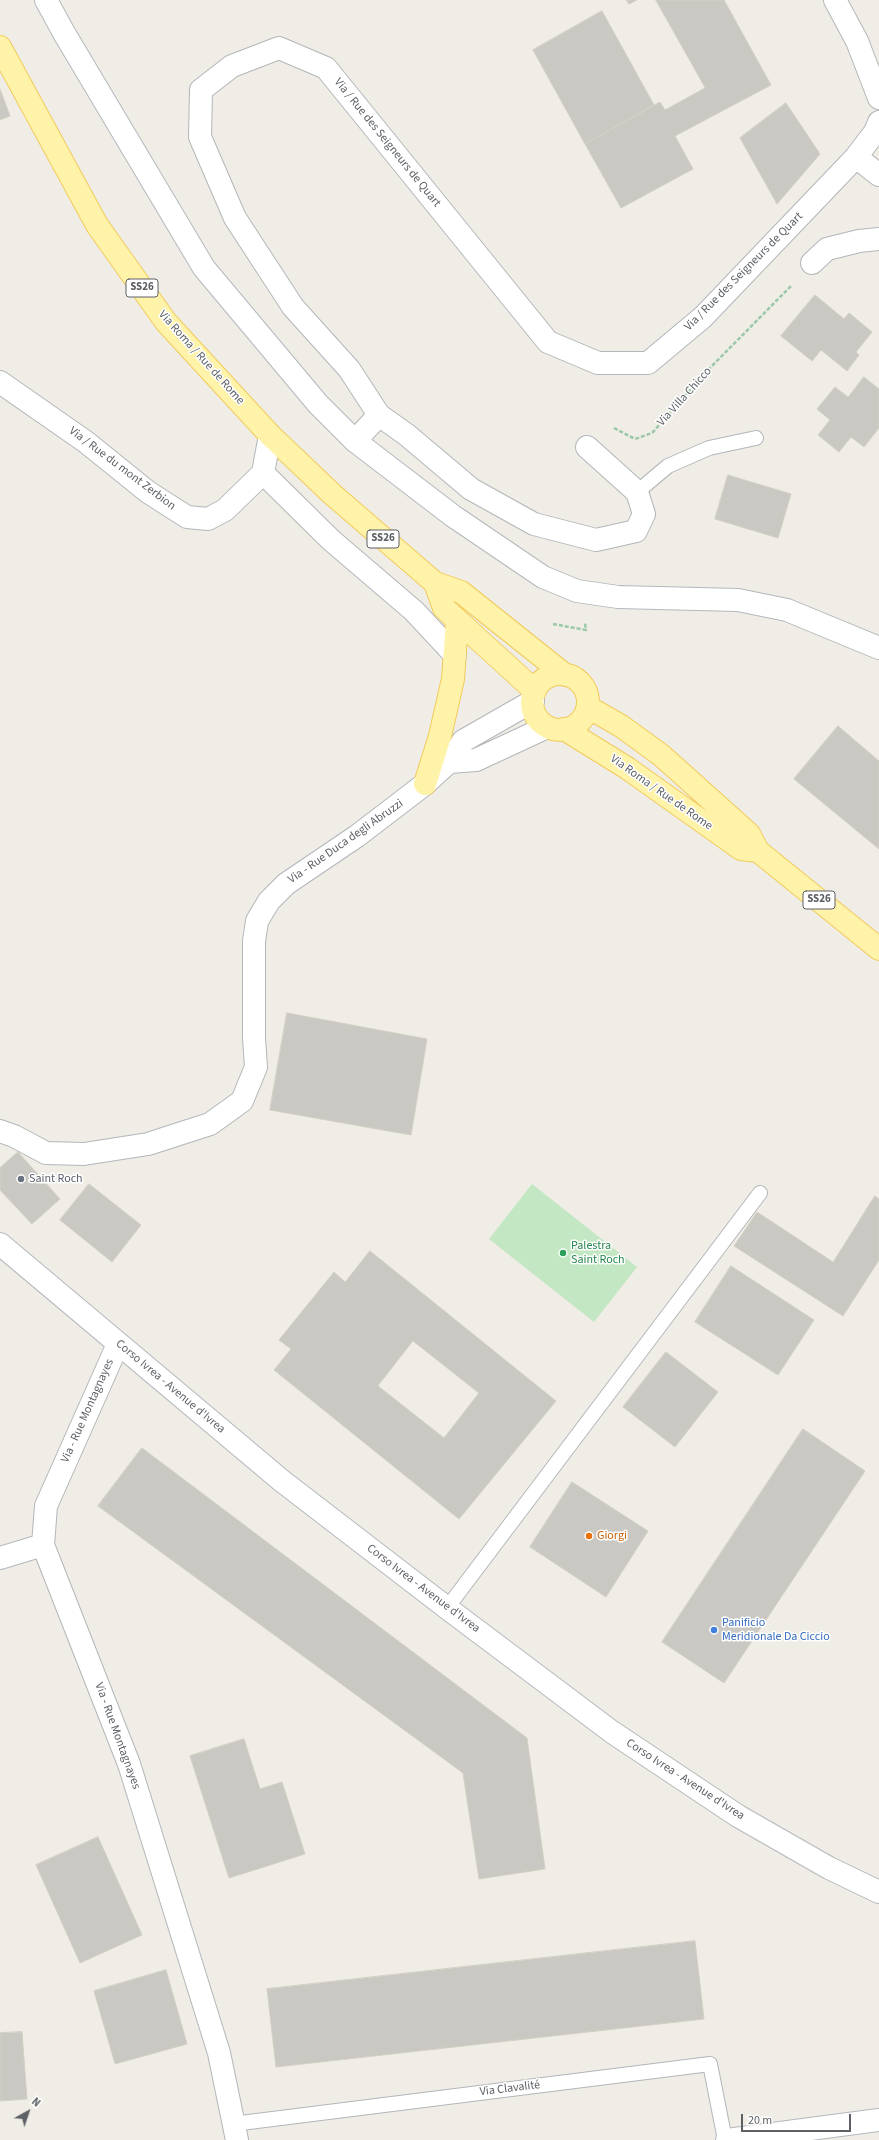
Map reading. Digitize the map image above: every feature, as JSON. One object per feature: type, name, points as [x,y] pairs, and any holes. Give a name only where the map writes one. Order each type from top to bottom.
[{"type":"main road","name":"Via Roma / Rue de Rome","points":[[0,47],[97,225],[166,322],[270,435],[332,494],[435,583],[461,592],[565,675],[580,683],[585,690],[588,707],[621,726],[661,755],[749,834],[758,851],[879,949]]},
{"type":"main road","name":"Via Roma / Rue de Rome","points":[[435,583],[444,608],[534,696],[534,710],[538,719],[627,768],[741,849],[758,851]]},
{"type":"main road","points":[[425,784],[452,686],[457,621]]},
{"type":"main road","points":[[534,696],[540,683],[547,677],[565,675]]},
{"type":"main road","points":[[556,728],[579,722],[588,707]]},
{"type":"street","points":[[46,0],[64,33],[204,268],[318,404],[355,441],[460,521],[543,577],[577,591],[618,597],[738,600],[787,610],[879,648]]},
{"type":"street","points":[[835,0],[857,41],[879,98]]},
{"type":"street","name":"Via / Rue des Seigneurs de Quart","points":[[379,415],[349,369],[293,307],[239,224],[200,137],[201,90],[232,66],[279,48],[326,68],[548,342],[598,363],[648,363],[702,318],[856,157]]},
{"type":"street","points":[[879,122],[875,132],[856,157],[879,175]]},
{"type":"street","points":[[812,263],[827,248],[859,241],[879,239]]},
{"type":"street","name":"Via / Rue du mont Zerbion","points":[[0,382],[86,442],[148,492],[187,517],[208,519],[225,510],[263,473]]},
{"type":"street","points":[[355,441],[379,415],[471,488],[534,524],[596,540],[636,531],[644,514],[637,492],[587,447]]},
{"type":"street","points":[[270,435],[263,473],[331,540],[414,611],[455,655]]},
{"type":"street","name":"Via - Rue Duca degli Abruzzi","points":[[0,1131],[14,1136],[46,1153],[84,1154],[148,1144],[210,1124],[242,1101],[256,1067],[254,1038],[254,941],[257,921],[269,901],[286,884],[357,836],[425,784],[448,762],[463,742],[534,696]]},
{"type":"street","points":[[448,762],[476,760],[556,728]]},
{"type":"street","name":"Corso Ivrea - Avenue d'Ivrea","points":[[0,1244],[282,1481],[612,1732],[738,1816],[829,1868],[878,1892]]},
{"type":"street","name":"Via - Rue Montagnayes","points":[[118,1344],[46,1506],[43,1545],[129,1764],[219,2053],[235,2132]]},
{"type":"street","points":[[0,1558],[43,1545]]},
{"type":"street","points":[[726,2140],[873,2120],[879,2105]]},
{"type":"lane","points":[[637,492],[668,466],[709,448],[756,438]]},
{"type":"lane","points":[[447,1608],[760,1193]]},
{"type":"lane","name":"Via Clavalité","points":[[235,2132],[710,2064],[726,2140]]},
{"type":"path","name":"Via Villa Chicco","points":[[611,427],[635,438],[652,433],[707,371],[812,263]]},
{"type":"green space","name":"Palestra Saint Roch","points":[[532,1184],[637,1267],[594,1322],[489,1239]]},
{"type":"building","points":[[627,0],[637,0],[629,4]]},
{"type":"building","points":[[656,0],[724,0],[771,85],[675,136],[693,169],[621,208],[585,144],[660,102],[665,110],[705,88]]},
{"type":"building","points":[[602,11],[654,105],[585,144],[533,50]]},
{"type":"building","points":[[0,89],[10,116],[0,120]]},
{"type":"building","points":[[786,103],[820,154],[777,204],[740,138]]},
{"type":"building","points":[[815,295],[844,319],[849,313],[872,332],[856,352],[859,355],[847,371],[821,350],[812,361],[781,336]]},
{"type":"building","points":[[864,377],[879,389],[879,428],[864,447],[851,437],[839,452],[818,435],[830,420],[817,409],[835,387],[848,397]]},
{"type":"building","points":[[728,475],[791,494],[778,538],[715,519]]},
{"type":"building","points":[[838,726],[879,761],[879,849],[794,779]]},
{"type":"building","points":[[287,1013],[427,1039],[411,1135],[270,1110]]},
{"type":"building","name":"Saint Roch","points":[[18,1152],[60,1199],[32,1224],[0,1190],[0,1168]]},
{"type":"building","points":[[89,1184],[141,1225],[112,1262],[60,1220]]},
{"type":"building","points":[[875,1196],[879,1199],[879,1260],[843,1316],[734,1246],[757,1212],[833,1262]]},
{"type":"building","points":[[370,1251],[556,1401],[459,1519],[274,1370],[291,1349],[279,1340],[334,1272],[345,1282]],"holes":[[[413,1341],[479,1393],[444,1438],[378,1386]]]},
{"type":"building","points":[[731,1266],[814,1320],[778,1375],[695,1322]]},
{"type":"building","points":[[666,1352],[718,1392],[675,1447],[623,1407]]},
{"type":"building","points":[[803,1429],[865,1471],[724,1683],[662,1642]]},
{"type":"building","points":[[142,1448],[527,1738],[545,1869],[479,1879],[463,1773],[98,1506]]},
{"type":"building","points":[[572,1482],[648,1531],[606,1597],[530,1547]]},
{"type":"building","points":[[244,1739],[260,1789],[282,1782],[305,1854],[229,1878],[190,1756]]},
{"type":"building","points":[[98,1837],[142,1935],[80,1963],[36,1865]]},
{"type":"building","points":[[695,1941],[704,2019],[276,2067],[267,1989]]},
{"type":"building","points":[[166,1970],[187,2044],[115,2064],[94,1991]]},
{"type":"building","points":[[22,2032],[27,2099],[0,2101],[0,2033]]},
{"type":"place","name":"Saint Roch","points":[[21,1179]]},
{"type":"place","name":"Palestra Saint Roch","points":[[563,1253]]},
{"type":"place","name":"Giorgi","points":[[589,1536]]},
{"type":"place","name":"Panificio Meridionale Da Ciccio","points":[[714,1630]]}]
